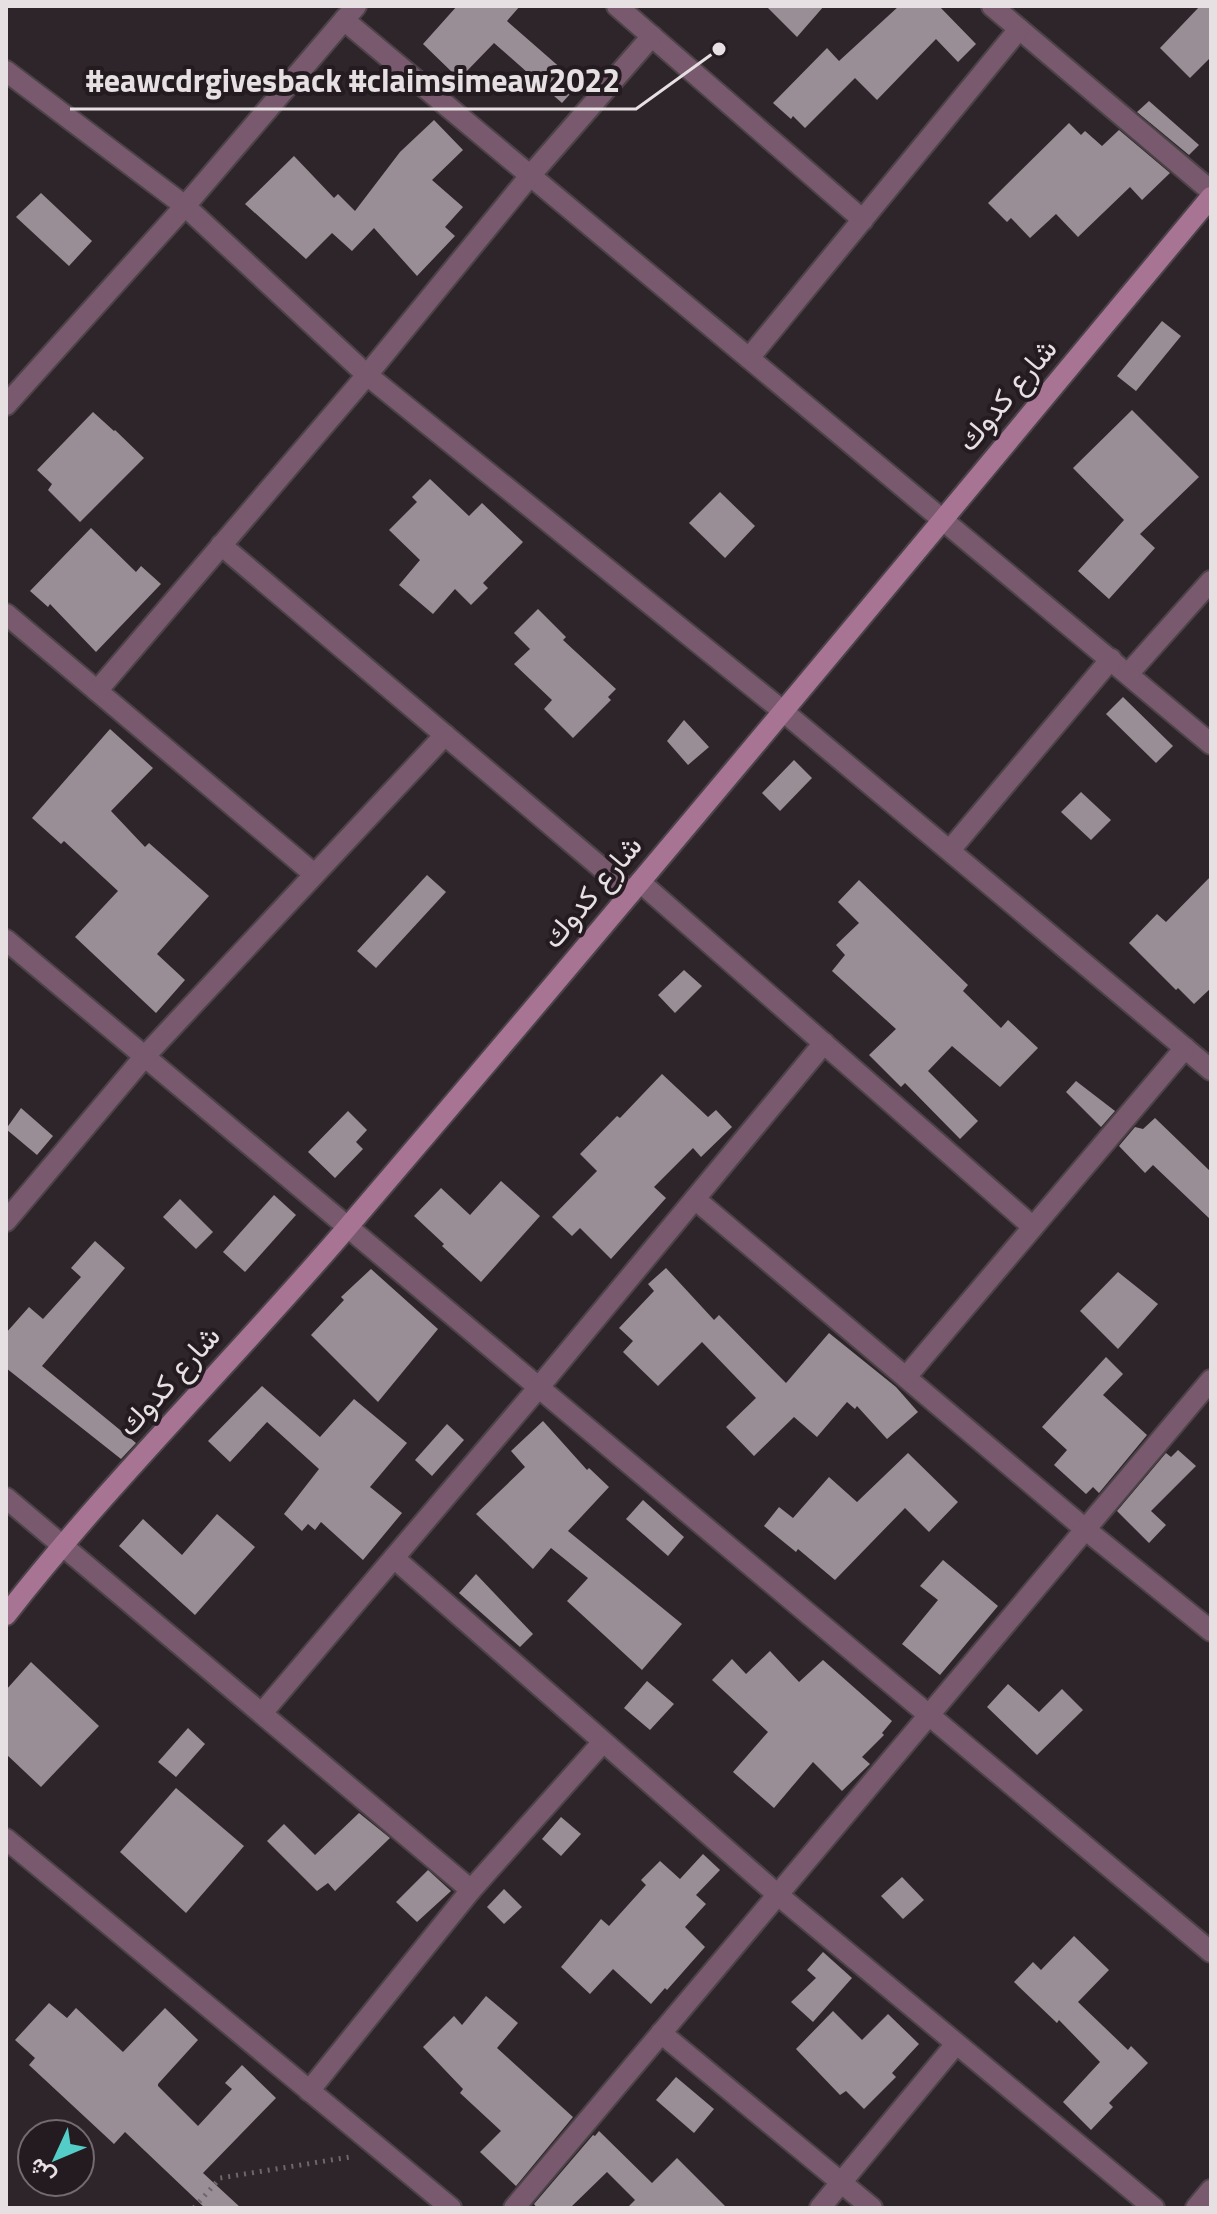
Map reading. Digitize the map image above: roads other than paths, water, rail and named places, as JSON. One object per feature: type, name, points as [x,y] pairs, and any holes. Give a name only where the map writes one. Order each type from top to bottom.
[{"type":"street","points":[[617,6],[863,220]]},
{"type":"street","points":[[992,6],[1211,194]]},
{"type":"street","points":[[6,405],[185,206],[350,13],[529,177],[1211,744]]},
{"type":"street","points":[[749,358],[1019,29]]},
{"type":"street","points":[[97,691],[367,375],[529,177],[652,36]]},
{"type":"street","points":[[10,83],[185,206],[367,375],[784,712],[1211,1070]]},
{"type":"street","name":"شارع كدوك","points":[[6,1615],[61,1544],[348,1227],[784,712],[1211,194]]},
{"type":"street","points":[[221,545],[445,735],[824,1043],[1033,1227]]},
{"type":"street","points":[[1128,674],[1211,581]]},
{"type":"street","points":[[6,614],[314,874]]},
{"type":"street","points":[[950,850],[1111,659]]},
{"type":"street","points":[[6,1221],[145,1056],[445,735]]},
{"type":"street","points":[[6,940],[1211,1952]]},
{"type":"street","points":[[262,1713],[539,1387],[824,1043]]},
{"type":"street","points":[[906,1377],[1185,1048]]},
{"type":"street","points":[[695,1199],[1085,1529],[1211,1631]]},
{"type":"street","points":[[514,2208],[1211,1380]]},
{"type":"street","points":[[6,1498],[471,1890]]},
{"type":"street","points":[[394,1558],[778,1895],[1154,2208]]},
{"type":"street","points":[[309,2091],[471,1890],[603,1742]]},
{"type":"street","points":[[6,1839],[451,2208]]},
{"type":"street","points":[[661,2033],[872,2208]]},
{"type":"street","points":[[820,2208],[956,2044]]},
{"type":"street","points":[[1196,2208],[1211,2190]]},
{"type":"place","name":"#eawcdrgivesback #claimsimeaw2022","points":[[719,49]]}]
